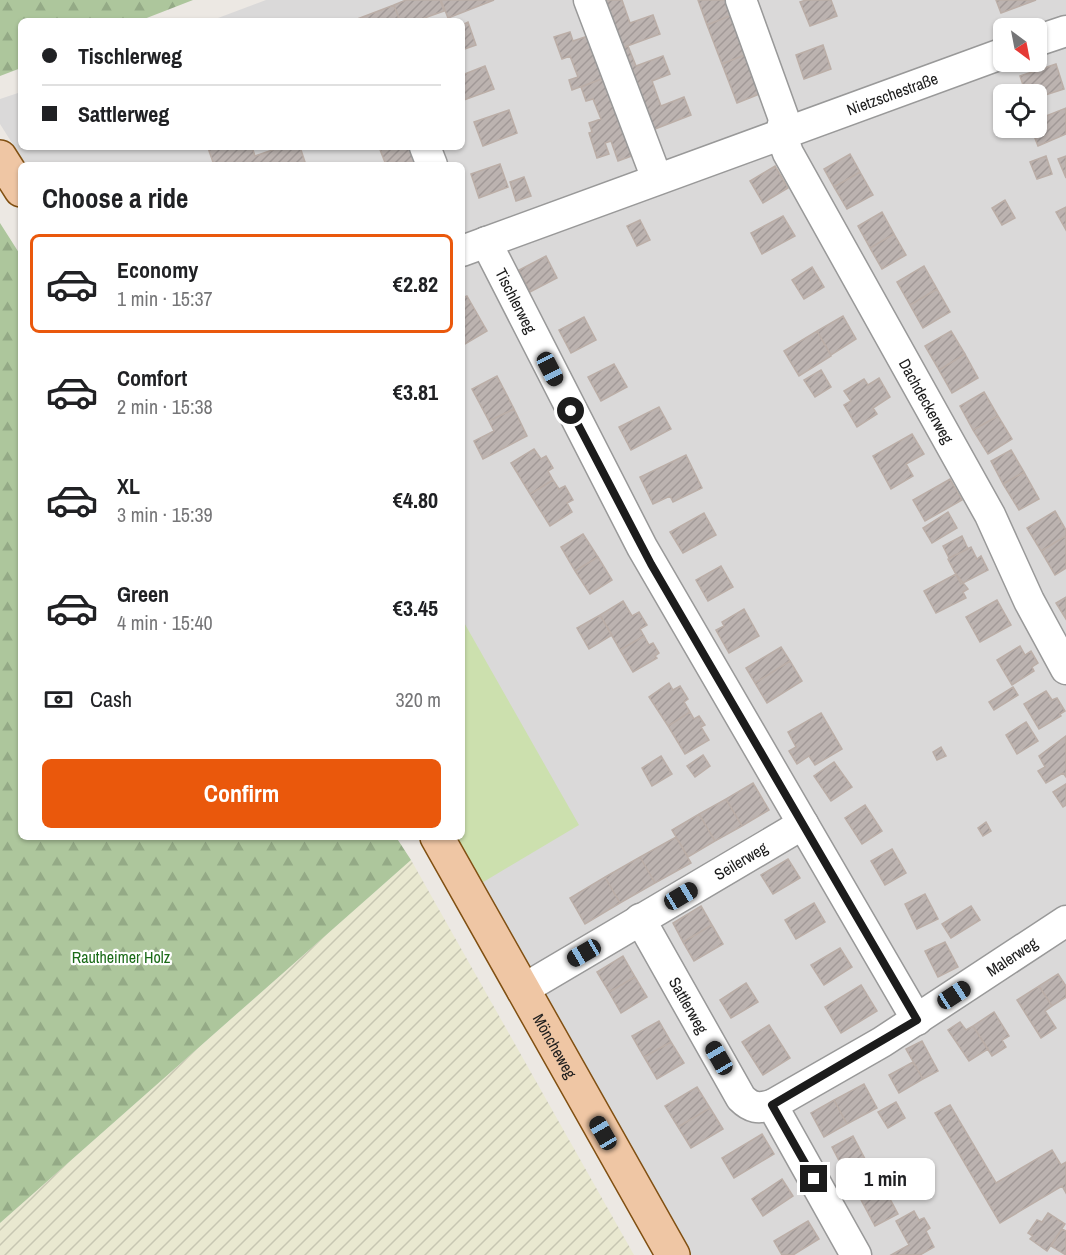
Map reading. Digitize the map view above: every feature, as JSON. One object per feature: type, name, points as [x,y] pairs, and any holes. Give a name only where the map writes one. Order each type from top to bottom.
[{"type":"main road","points":[[0,157],[18,185]]},
{"type":"main road","name":"Möncheweg","points":[[438,840],[673,1255]]},
{"type":"street","points":[[589,0],[657,179]]},
{"type":"street","points":[[741,0],[784,119],[781,134]]},
{"type":"street","points":[[1047,38],[1066,31]]},
{"type":"street","name":"Nietzschestraße","points":[[468,249],[993,57]]},
{"type":"street","name":"Dachdeckerweg","points":[[781,134],[799,174],[990,515],[1029,601],[1066,669]]},
{"type":"street","name":"Tischlerweg","points":[[468,249],[917,1020]]},
{"type":"street","name":"Seilerweg","points":[[522,990],[803,824]]},
{"type":"street","name":"Sattlerweg","points":[[640,919],[741,1098],[749,1106],[760,1108],[772,1105]]},
{"type":"street","name":"Malerweg","points":[[772,1105],[917,1020],[1066,921]]},
{"type":"street","points":[[772,1105],[856,1255]]},
{"type":"shaded area","points":[[266,0],[1066,0],[1066,1255],[691,1255],[480,884],[463,840],[465,840],[465,162],[24,162],[0,124],[0,99],[18,93],[18,150],[465,150],[465,18],[218,18]]},
{"type":"green space","points":[[0,0],[193,0],[147,18],[18,18],[18,69],[0,76]]},
{"type":"green space","name":"Rautheimer Holz","points":[[0,223],[18,251],[18,840],[398,840],[411,860],[0,1223]]},
{"type":"green space","points":[[465,624],[579,825],[480,884],[454,840],[465,840]]},
{"type":"green space","points":[[411,860],[634,1255],[0,1255],[0,1223]]},
{"type":"building","points":[[406,0],[440,0],[444,11],[424,18],[399,18],[394,5]]},
{"type":"building","points":[[441,0],[494,0],[448,18]]},
{"type":"building","points":[[602,0],[622,0],[630,23],[653,15],[660,34],[619,49]]},
{"type":"building","points":[[698,0],[727,0],[732,15],[707,25]]},
{"type":"building","points":[[831,0],[837,16],[810,26],[800,2]]},
{"type":"building","points":[[996,0],[1036,0],[1001,13]]},
{"type":"building","points":[[394,5],[399,18],[360,18]]},
{"type":"building","points":[[732,15],[747,54],[722,64],[707,25]]},
{"type":"building","points":[[468,22],[476,45],[465,49],[465,24]]},
{"type":"building","points":[[570,32],[573,41],[594,34],[609,76],[572,90],[569,80],[578,77],[570,56],[562,59],[554,37]]},
{"type":"building","points":[[823,45],[831,69],[804,79],[796,55]]},
{"type":"building","points":[[628,46],[636,66],[663,56],[670,74],[652,81],[661,106],[684,97],[691,115],[650,131],[619,49]]},
{"type":"building","points":[[747,54],[762,93],[737,103],[722,64]]},
{"type":"building","points":[[1056,64],[1064,89],[1047,94],[1047,84],[1023,84],[1020,76],[1032,72],[1047,72],[1047,67]]},
{"type":"building","points":[[485,66],[494,89],[465,100],[465,74]]},
{"type":"building","points":[[609,76],[637,154],[618,161],[611,141],[605,143],[609,154],[597,158],[589,133],[592,132],[589,123],[601,119],[593,99],[586,101],[581,87]]},
{"type":"building","points":[[1066,108],[1066,134],[1038,146],[1035,138],[1047,138],[1047,116]]},
{"type":"building","points":[[509,110],[517,133],[483,146],[474,122]]},
{"type":"building","points":[[209,150],[253,150],[255,156],[272,150],[301,150],[305,162],[213,162]]},
{"type":"building","points":[[380,150],[411,150],[416,162],[385,162]]},
{"type":"building","points":[[850,154],[860,172],[834,187],[824,169]]},
{"type":"building","points":[[1046,156],[1052,174],[1037,179],[1030,162]]},
{"type":"building","points":[[1066,156],[1066,178],[1058,159]]},
{"type":"building","points":[[500,164],[508,187],[479,198],[471,174]]},
{"type":"building","points":[[775,166],[788,188],[763,203],[750,181]]},
{"type":"building","points":[[860,172],[873,195],[847,209],[834,187]]},
{"type":"building","points":[[524,177],[531,196],[516,201],[510,182]]},
{"type":"building","points":[[1005,200],[1015,218],[1002,225],[992,208]]},
{"type":"building","points":[[1066,207],[1066,230],[1056,212]]},
{"type":"building","points":[[882,212],[894,234],[870,248],[858,226]]},
{"type":"building","points":[[783,216],[795,236],[762,254],[751,233]]},
{"type":"building","points":[[640,220],[650,240],[637,246],[627,226]]},
{"type":"building","points":[[894,234],[906,255],[882,269],[870,248]]},
{"type":"building","points":[[546,256],[557,278],[530,292],[519,270]]},
{"type":"building","points":[[924,266],[937,289],[910,305],[897,282]]},
{"type":"building","points":[[812,267],[824,287],[804,299],[792,280]]},
{"type":"building","points":[[937,289],[950,312],[923,328],[910,305]]},
{"type":"building","points":[[467,296],[487,331],[465,344],[465,297]]},
{"type":"building","points":[[843,316],[856,339],[831,355],[817,331]]},
{"type":"building","points":[[584,317],[596,340],[571,353],[559,330]]},
{"type":"building","points":[[817,331],[831,356],[799,376],[784,351]]},
{"type":"building","points":[[951,331],[965,354],[939,370],[925,346]]},
{"type":"building","points":[[965,354],[978,378],[952,393],[939,370]]},
{"type":"building","points":[[614,364],[627,387],[601,401],[588,377]]},
{"type":"building","points":[[821,370],[831,387],[815,397],[804,380]]},
{"type":"building","points":[[497,376],[514,409],[489,421],[472,389]]},
{"type":"building","points":[[879,378],[890,397],[873,408],[877,414],[857,427],[844,405],[851,401],[844,391],[864,379],[868,385]]},
{"type":"building","points":[[984,392],[998,416],[973,430],[960,406]]},
{"type":"building","points":[[659,407],[671,429],[631,450],[619,427]]},
{"type":"building","points":[[514,409],[527,436],[483,459],[474,441],[494,431],[489,421]]},
{"type":"building","points":[[998,416],[1012,439],[988,454],[973,430]]},
{"type":"building","points":[[912,434],[924,454],[906,464],[913,476],[891,489],[873,456]]},
{"type":"building","points":[[534,449],[541,459],[546,456],[553,468],[548,471],[553,480],[530,494],[511,463]]},
{"type":"building","points":[[1011,450],[1024,472],[1003,484],[991,461]]},
{"type":"building","points":[[686,455],[702,488],[673,502],[670,496],[653,504],[640,477]]},
{"type":"building","points":[[1024,472],[1039,499],[1019,510],[1003,484]]},
{"type":"building","points":[[950,479],[962,500],[925,521],[913,500]]},
{"type":"building","points":[[553,480],[559,489],[565,486],[573,500],[567,503],[572,512],[550,526],[530,494]]},
{"type":"building","points":[[1055,511],[1066,530],[1066,536],[1041,551],[1027,528]]},
{"type":"building","points":[[948,512],[957,528],[932,543],[923,528]]},
{"type":"building","points":[[704,513],[716,535],[683,553],[670,532]]},
{"type":"building","points":[[583,534],[598,557],[575,571],[561,547]]},
{"type":"building","points":[[962,536],[968,549],[949,558],[943,546]]},
{"type":"building","points":[[1066,536],[1066,568],[1055,575],[1041,551]]},
{"type":"building","points":[[971,547],[977,559],[981,556],[988,570],[961,584],[948,559]]},
{"type":"building","points":[[598,557],[612,580],[590,594],[575,571]]},
{"type":"building","points":[[721,566],[733,587],[708,601],[696,580]]},
{"type":"building","points":[[956,574],[968,589],[963,592],[966,598],[936,613],[924,591]]},
{"type":"building","points":[[1066,597],[1066,619],[1056,603]]},
{"type":"building","points":[[997,600],[1011,625],[980,642],[966,617]]},
{"type":"building","points":[[623,601],[632,616],[639,612],[647,625],[640,629],[644,636],[620,650],[600,615]]},
{"type":"building","points":[[744,609],[759,636],[729,653],[716,630],[724,626],[722,622]]},
{"type":"building","points":[[600,615],[612,635],[589,649],[577,628]]},
{"type":"building","points":[[644,636],[649,645],[653,643],[659,653],[655,656],[657,658],[633,672],[620,650]]},
{"type":"building","points":[[1020,646],[1025,655],[1031,651],[1038,663],[1032,667],[1034,671],[1012,685],[997,660]]},
{"type":"building","points":[[781,647],[790,661],[755,683],[746,668]]},
{"type":"building","points":[[790,661],[802,681],[767,703],[755,683]]},
{"type":"building","points":[[669,683],[673,690],[680,686],[688,699],[684,702],[690,712],[668,726],[649,697]]},
{"type":"building","points":[[1013,687],[1018,695],[994,710],[989,702]]},
{"type":"building","points":[[1046,691],[1052,700],[1057,698],[1065,711],[1060,714],[1061,716],[1039,729],[1024,704]]},
{"type":"building","points":[[690,712],[694,719],[699,716],[705,725],[701,727],[709,740],[685,754],[668,726]]},
{"type":"building","points":[[821,713],[842,749],[815,765],[809,756],[797,764],[789,751],[796,747],[788,732]]},
{"type":"building","points":[[1026,722],[1038,741],[1017,754],[1006,735]]},
{"type":"building","points":[[1066,736],[1066,777],[1063,773],[1046,783],[1038,771],[1045,767],[1039,756]]},
{"type":"building","points":[[941,747],[946,756],[937,760],[933,752]]},
{"type":"building","points":[[703,755],[710,766],[695,777],[687,766]]},
{"type":"building","points":[[661,756],[672,774],[652,786],[642,768]]},
{"type":"building","points":[[834,762],[852,787],[831,801],[814,776]]},
{"type":"building","points":[[753,783],[769,810],[742,826],[726,799]]},
{"type":"building","points":[[1066,784],[1066,805],[1063,807],[1053,792]]},
{"type":"building","points":[[726,799],[742,826],[715,841],[699,814]]},
{"type":"building","points":[[865,805],[882,831],[862,844],[845,818]]},
{"type":"building","points":[[699,814],[715,841],[688,857],[672,830]]},
{"type":"building","points":[[986,822],[991,831],[983,836],[978,828]]},
{"type":"building","points":[[676,837],[691,863],[655,883],[640,857]]},
{"type":"building","points":[[892,849],[906,873],[885,885],[871,861]]},
{"type":"building","points":[[640,857],[655,883],[620,903],[605,877]]},
{"type":"building","points":[[788,859],[800,878],[773,894],[761,875]]},
{"type":"building","points":[[605,877],[620,903],[585,924],[570,898]]},
{"type":"building","points":[[925,894],[938,919],[917,929],[905,904]]},
{"type":"building","points":[[814,903],[825,922],[796,939],[785,920]]},
{"type":"building","points":[[701,906],[712,925],[683,942],[673,923]]},
{"type":"building","points":[[971,906],[980,920],[951,938],[942,924]]},
{"type":"building","points":[[712,925],[723,944],[694,961],[683,942]]},
{"type":"building","points":[[945,942],[958,967],[938,977],[925,951]]},
{"type":"building","points":[[840,948],[852,967],[824,985],[811,965]]},
{"type":"building","points":[[623,956],[635,977],[609,992],[597,972]]},
{"type":"building","points":[[1058,974],[1066,986],[1066,997],[1052,1006],[1039,986]]},
{"type":"building","points":[[635,977],[647,997],[621,1013],[609,992]]},
{"type":"building","points":[[746,983],[758,1002],[731,1018],[720,1000]]},
{"type":"building","points":[[861,985],[877,1011],[841,1033],[825,1007]]},
{"type":"building","points":[[1039,986],[1052,1006],[1045,1011],[1056,1028],[1041,1038],[1017,1000]]},
{"type":"building","points":[[994,1012],[1009,1036],[1002,1040],[1006,1047],[992,1056],[973,1026]]},
{"type":"building","points":[[659,1021],[671,1042],[644,1057],[632,1036]]},
{"type":"building","points":[[960,1022],[966,1030],[973,1026],[988,1049],[969,1061],[948,1030]]},
{"type":"building","points":[[769,1025],[790,1058],[763,1075],[742,1042]]},
{"type":"building","points":[[922,1041],[938,1071],[923,1079],[906,1049]]},
{"type":"building","points":[[671,1042],[684,1063],[657,1079],[644,1057]]},
{"type":"building","points":[[913,1062],[923,1079],[899,1093],[889,1075]]},
{"type":"building","points":[[864,1084],[877,1108],[847,1124],[834,1100]]},
{"type":"building","points":[[697,1087],[710,1108],[678,1127],[665,1106]]},
{"type":"building","points":[[834,1100],[847,1124],[824,1137],[811,1113]]},
{"type":"building","points":[[896,1102],[905,1118],[888,1128],[878,1112]]},
{"type":"building","points":[[950,1105],[996,1183],[1052,1150],[1061,1165],[1066,1162],[1066,1193],[1062,1186],[1000,1223],[935,1113]]},
{"type":"building","points":[[710,1108],[723,1129],[691,1148],[678,1127]]},
{"type":"building","points":[[762,1134],[774,1154],[734,1178],[722,1158]]},
{"type":"building","points":[[853,1136],[865,1159],[844,1170],[832,1147]]},
{"type":"building","points":[[875,1171],[898,1214],[875,1226],[852,1183]]},
{"type":"building","points":[[782,1179],[793,1196],[763,1216],[752,1199]]},
{"type":"building","points":[[914,1211],[919,1220],[924,1218],[930,1228],[926,1231],[934,1247],[920,1255],[891,1255],[909,1245],[896,1221]]},
{"type":"building","points":[[1048,1213],[1065,1224],[1047,1251],[1030,1239],[1033,1236],[1028,1233],[1037,1220],[1042,1222]]},
{"type":"building","points":[[808,1221],[819,1239],[793,1255],[782,1255],[774,1241]]},
{"type":"building","points":[[1062,1229],[1066,1231],[1066,1255],[1051,1246]]},
{"type":"route","points":[[571,411],[651,564],[917,1020],[772,1105],[814,1179]]}]
